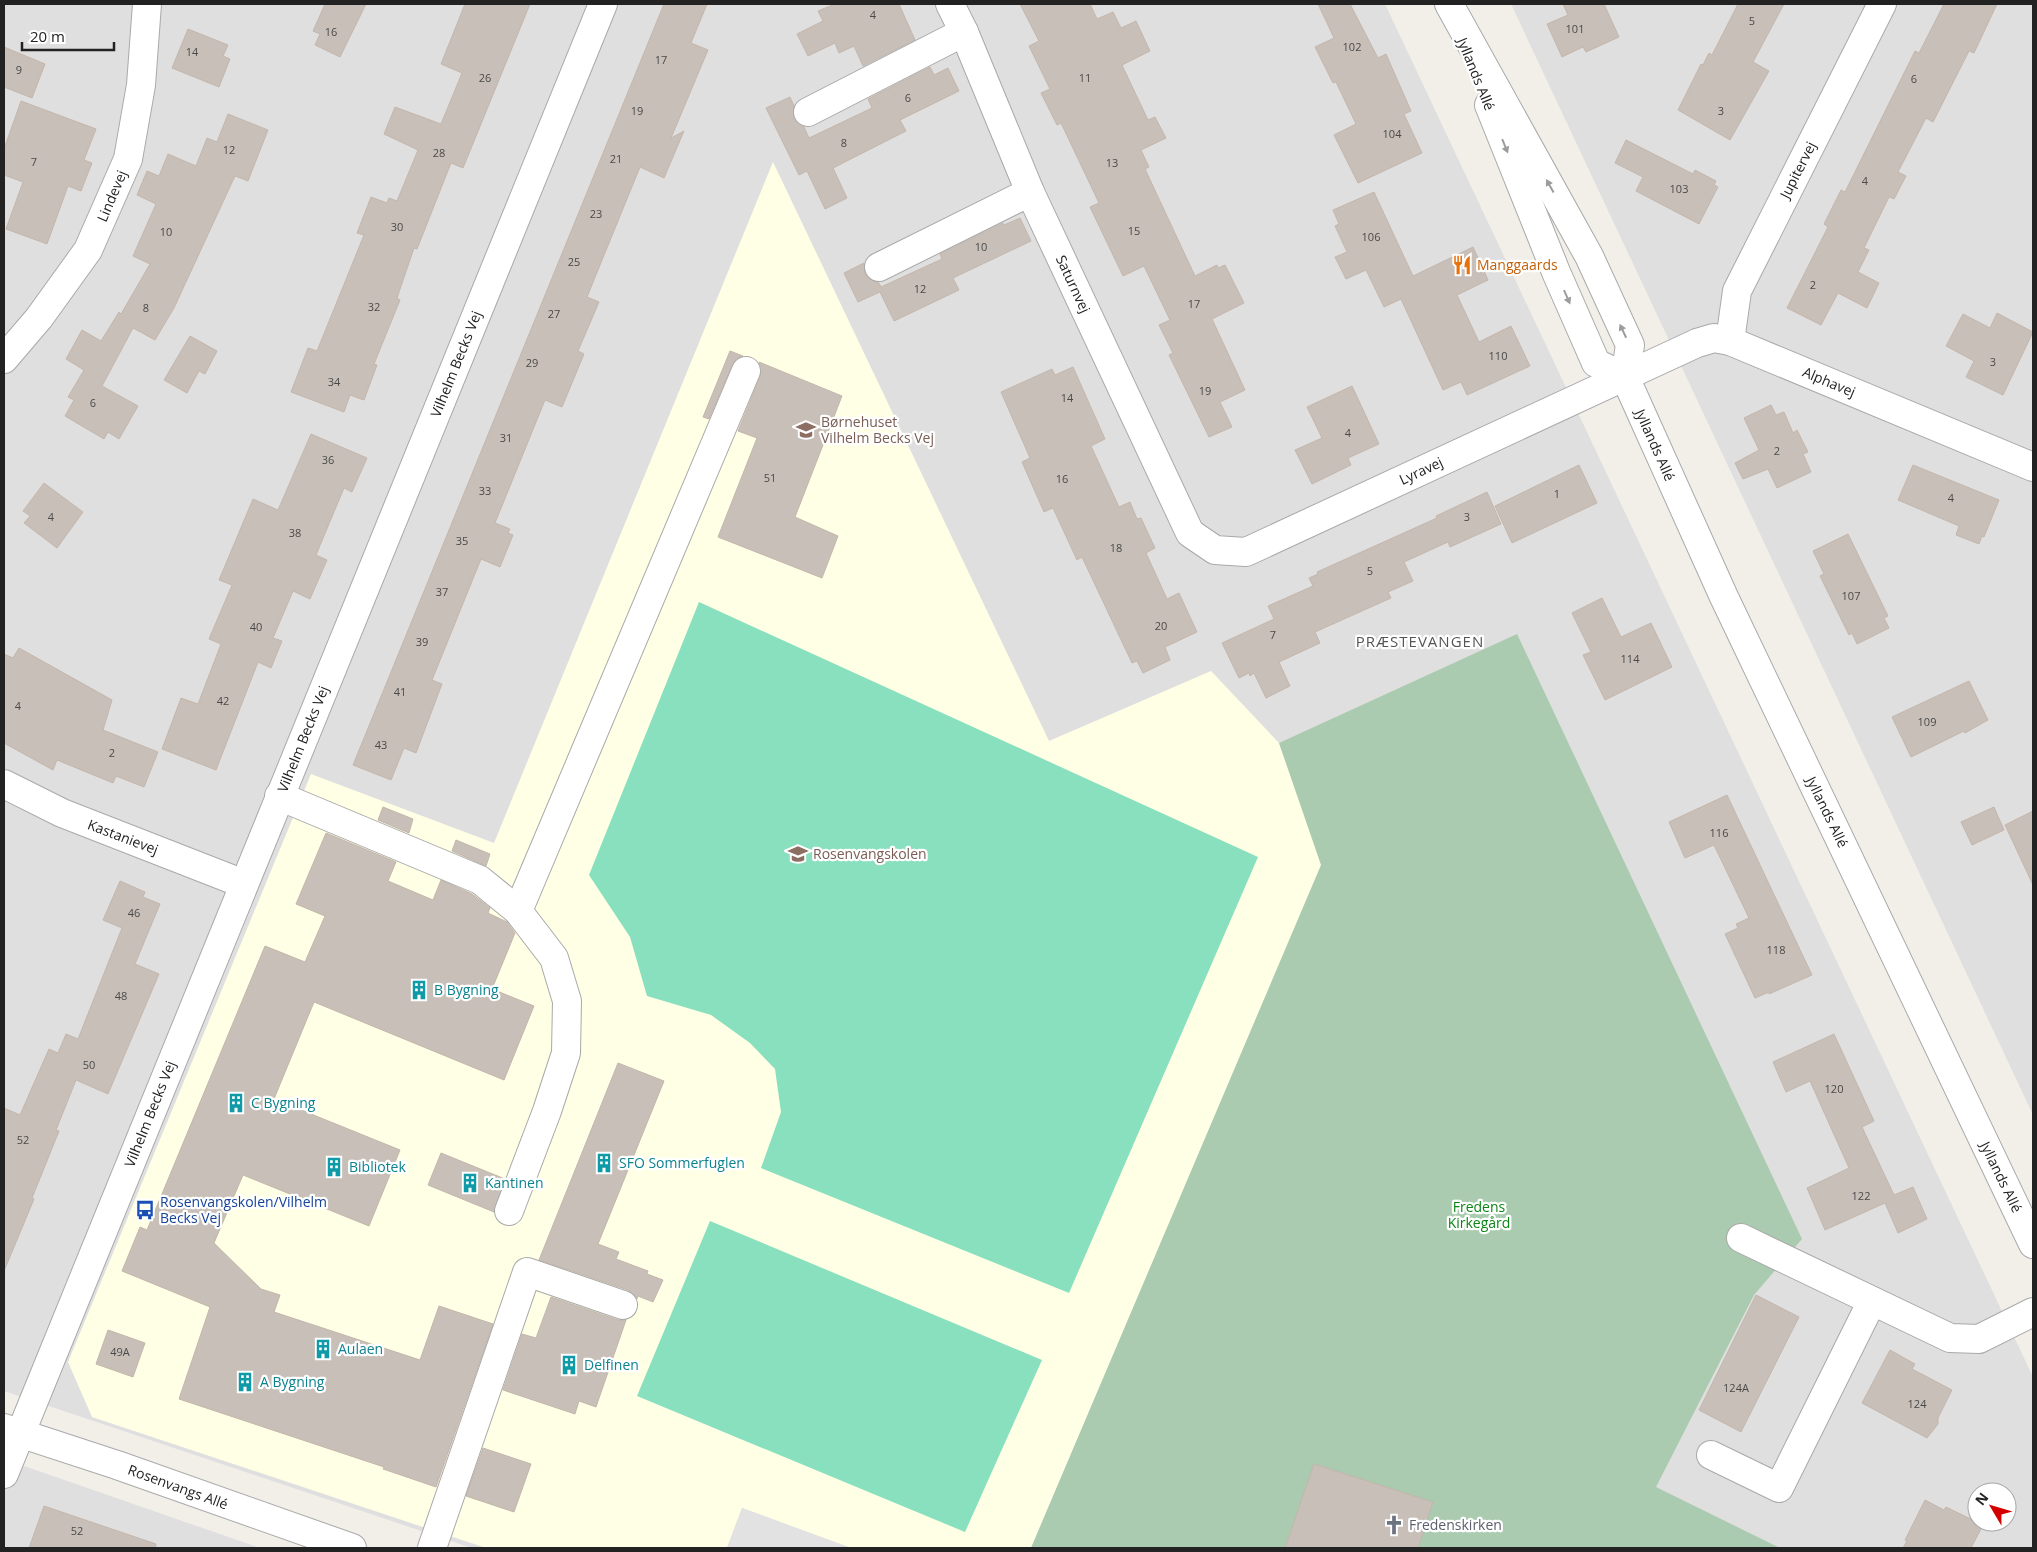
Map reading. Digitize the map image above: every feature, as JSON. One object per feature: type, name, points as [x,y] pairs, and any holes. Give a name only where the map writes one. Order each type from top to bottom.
[{"type":"street","name":"Lindevej","points":[[4,359],[39,318],[88,250],[128,159],[141,85],[147,4]]},
{"type":"street","name":"Vilhelm Becks Vej","points":[[4,1474],[12,1431],[244,884],[603,4]]},
{"type":"street","name":"Saturnvej","points":[[950,4],[964,32],[1030,192],[1190,533],[1215,550]]},
{"type":"street","name":"Jyllands Allé","points":[[1448,4],[1556,272],[1596,363],[1625,378]]},
{"type":"street","name":"Jyllands Allé","points":[[1448,4],[1589,256],[1630,345],[1625,378],[1724,597],[2033,1244]]},
{"type":"street","name":"Jupitervej","points":[[1730,340],[1737,291],[1882,4]]},
{"type":"street","points":[[808,112],[964,32]]},
{"type":"street","points":[[880,267],[1030,192]]},
{"type":"street","name":"Alphavej","points":[[1625,378],[1697,343],[1714,338],[1730,340],[2033,467]]},
{"type":"street","points":[[518,911],[746,371]]},
{"type":"street","name":"Lyravej","points":[[1215,550],[1246,552],[1625,378]]},
{"type":"street","name":"Kastanievej","points":[[4,784],[62,813],[244,884]]},
{"type":"street","points":[[279,796],[480,880],[518,911],[554,958],[567,1001],[566,1053],[547,1111],[509,1211]]},
{"type":"street","points":[[1741,1238],[1950,1338],[1979,1339],[2033,1312]]},
{"type":"street","points":[[432,1548],[527,1272],[623,1305]]},
{"type":"street","points":[[1711,1455],[1780,1488],[1872,1301]]},
{"type":"street","name":"Rosenvangs Allé","points":[[12,1431],[117,1465],[352,1548]]},
{"type":"shaded area","points":[[4,4],[1385,4],[2033,1377],[2033,1548],[472,1548],[4,1391]]},
{"type":"shaded area","points":[[1511,4],[2033,4],[2033,1115]]},
{"type":"shaded area","name":"Rosenvangskolen","points":[[773,162],[1049,741],[1211,671],[1279,743],[1322,864],[1031,1548],[851,1548],[742,1508],[727,1548],[486,1548],[92,1417],[68,1362],[311,774],[494,843]]},
{"type":"shaded area","points":[[4,1459],[260,1548],[4,1548]]},
{"type":"shaded area","points":[[742,1508],[851,1548],[727,1548]]},
{"type":"green space","points":[[699,602],[1258,857],[1069,1293],[761,1168],[781,1112],[775,1069],[750,1043],[711,1015],[647,996],[630,937],[589,875]]},
{"type":"green space","name":"Fredens Kirkegård","points":[[1517,634],[1802,1239],[1754,1295],[1656,1487],[1780,1548],[1031,1548],[1321,865],[1279,743]]},
{"type":"green space","points":[[710,1221],[1042,1360],[965,1532],[637,1396]]},
{"type":"building","points":[[325,4],[366,4],[340,57],[315,45],[320,34],[313,31]]},
{"type":"building","points":[[465,4],[530,4],[463,168],[451,163],[417,249],[414,248],[397,298],[400,300],[374,364],[377,365],[364,400],[350,395],[344,412],[291,392],[308,348],[317,351],[364,235],[357,233],[371,197],[387,203],[389,198],[397,201],[418,150],[384,134],[395,107],[441,124],[462,73],[441,64]]},
{"type":"building","points":[[664,4],[707,4],[691,43],[708,50],[671,138],[684,131],[664,178],[640,167],[587,297],[599,302],[578,351],[584,354],[562,407],[545,400],[495,523],[510,529],[508,533],[513,535],[500,567],[481,559],[432,680],[442,684],[416,753],[404,748],[391,780],[353,765]]},
{"type":"building","points":[[835,4],[899,4],[915,40],[863,66],[854,46],[839,53],[835,43],[808,56],[797,34],[823,21],[818,11]]},
{"type":"building","points":[[1020,4],[1090,4],[1097,19],[1113,12],[1121,28],[1136,21],[1150,51],[1122,65],[1148,120],[1155,117],[1166,138],[1141,150],[1149,167],[1145,169],[1195,276],[1217,265],[1218,268],[1225,265],[1244,303],[1212,319],[1245,390],[1220,402],[1232,427],[1209,437],[1169,355],[1173,353],[1159,325],[1170,320],[1144,266],[1123,276],[1090,207],[1099,203],[1061,123],[1057,125],[1041,93],[1050,89],[1029,46],[1039,41]]},
{"type":"building","points":[[1318,4],[1350,4],[1378,58],[1386,54],[1411,111],[1404,114],[1422,153],[1358,183],[1334,135],[1356,124],[1336,82],[1333,83],[1315,47],[1334,38]]},
{"type":"building","points":[[1563,4],[1604,4],[1619,37],[1586,52],[1583,47],[1562,57],[1547,24],[1568,15]]},
{"type":"building","points":[[1738,4],[1784,4],[1753,62],[1769,71],[1730,140],[1678,110],[1701,64],[1703,65],[1709,53],[1712,55]]},
{"type":"building","points":[[1944,4],[1997,4],[1974,53],[1969,51],[1933,122],[1926,118],[1898,172],[1906,176],[1894,199],[1889,197],[1864,248],[1869,250],[1858,272],[1879,283],[1867,308],[1838,293],[1821,325],[1787,308],[1828,227],[1824,224],[1841,190],[1845,192],[1915,51],[1919,53]]},
{"type":"building","points":[[188,29],[228,45],[223,56],[230,59],[219,87],[172,68]]},
{"type":"building","points":[[4,47],[45,64],[32,98],[4,87]]},
{"type":"building","points":[[930,67],[934,75],[948,68],[959,91],[900,120],[906,131],[833,168],[847,198],[825,209],[807,171],[799,175],[766,108],[790,97],[794,106],[794,119],[804,127],[809,138],[872,108],[868,99]]},
{"type":"building","points":[[21,101],[96,129],[84,160],[92,163],[81,191],[68,186],[47,244],[6,229],[23,182],[4,175],[4,149]]},
{"type":"building","points":[[228,114],[268,130],[248,181],[235,176],[174,308],[155,340],[133,328],[102,386],[138,406],[119,439],[108,432],[104,439],[65,416],[74,400],[68,397],[84,370],[66,359],[82,330],[101,341],[119,312],[121,314],[150,264],[133,256],[156,204],[137,195],[147,171],[159,176],[168,154],[196,166],[207,138],[217,142]]},
{"type":"building","points":[[1626,140],[1693,174],[1695,170],[1716,181],[1714,185],[1718,187],[1699,224],[1636,191],[1643,177],[1615,163]]},
{"type":"building","points":[[1374,192],[1413,276],[1473,247],[1488,280],[1457,295],[1479,342],[1511,326],[1530,366],[1467,395],[1461,382],[1443,390],[1401,299],[1384,307],[1366,270],[1346,279],[1335,257],[1347,252],[1335,226],[1339,224],[1333,210]]},
{"type":"building","points":[[1020,218],[1031,241],[953,278],[959,290],[894,321],[880,292],[858,302],[844,273],[864,263],[865,274],[871,280],[879,283],[881,287],[942,259],[940,254],[1003,223],[1004,225]]},
{"type":"building","points":[[1997,313],[2033,332],[2003,395],[1966,377],[1974,361],[1946,346],[1963,314],[1990,328]]},
{"type":"building","points":[[190,336],[217,351],[205,374],[199,371],[187,393],[164,380]]},
{"type":"building","points":[[730,351],[743,356],[736,359],[732,365],[709,419],[703,417]]},
{"type":"building","points":[[759,362],[842,396],[795,517],[838,536],[822,578],[718,537],[757,438],[738,431],[760,377],[762,370]]},
{"type":"building","points":[[1073,367],[1105,439],[1091,446],[1119,507],[1130,502],[1137,519],[1141,518],[1155,548],[1146,553],[1167,599],[1179,593],[1197,632],[1165,647],[1170,660],[1143,673],[1137,661],[1132,663],[1082,557],[1077,560],[1053,508],[1044,512],[1022,462],[1030,458],[1001,392],[1052,369],[1055,375]]},
{"type":"building","points":[[1352,386],[1379,444],[1348,458],[1351,465],[1312,484],[1295,450],[1322,438],[1307,407]]},
{"type":"building","points":[[1771,405],[1776,415],[1784,412],[1793,433],[1797,430],[1808,452],[1803,454],[1811,472],[1777,488],[1768,469],[1743,479],[1735,463],[1759,450],[1744,418]]},
{"type":"building","points":[[311,434],[367,458],[352,492],[344,488],[316,555],[327,560],[310,599],[293,591],[273,638],[282,641],[271,668],[258,662],[216,770],[162,749],[181,698],[198,704],[221,644],[209,639],[232,585],[219,580],[253,499],[278,510]]},
{"type":"building","points":[[1579,465],[1597,503],[1512,543],[1495,506]]},
{"type":"building","points":[[1913,465],[1999,500],[1984,537],[1982,536],[1979,544],[1956,535],[1959,526],[1898,500]]},
{"type":"building","points":[[44,483],[83,512],[57,548],[24,523],[30,516],[23,511]]},
{"type":"building","points":[[1487,492],[1501,524],[1450,547],[1448,542],[1404,562],[1413,581],[1388,592],[1391,598],[1315,632],[1320,643],[1279,662],[1290,686],[1266,698],[1254,673],[1250,676],[1249,673],[1239,678],[1222,643],[1274,619],[1268,606],[1313,586],[1309,578],[1318,574],[1317,572],[1437,518],[1436,516]]},
{"type":"building","points":[[1848,534],[1888,616],[1884,618],[1889,628],[1857,644],[1852,633],[1849,635],[1820,576],[1824,574],[1813,551]]},
{"type":"building","points":[[1602,598],[1621,637],[1651,623],[1672,667],[1605,700],[1583,655],[1591,652],[1572,613]]},
{"type":"building","points":[[19,648],[112,700],[103,730],[158,752],[144,787],[116,776],[113,783],[57,760],[53,770],[4,743],[4,654],[13,658]]},
{"type":"building","points":[[1969,681],[1988,720],[1965,733],[1964,731],[1911,757],[1892,717]]},
{"type":"building","points":[[1727,795],[1812,975],[1769,994],[1769,992],[1755,998],[1725,934],[1738,928],[1736,924],[1749,918],[1714,845],[1685,858],[1669,822]]},
{"type":"building","points":[[383,807],[413,819],[409,833],[378,820]]},
{"type":"building","points":[[1994,807],[2004,830],[1972,845],[1961,822]]},
{"type":"building","points":[[2033,811],[2033,885],[2005,825]]},
{"type":"building","points":[[326,833],[396,862],[388,881],[433,900],[441,880],[472,894],[490,908],[488,913],[507,922],[515,933],[492,989],[534,1006],[504,1080],[314,1002],[274,1099],[400,1150],[369,1226],[243,1175],[214,1243],[261,1289],[280,1295],[274,1312],[420,1360],[439,1306],[493,1324],[436,1487],[383,1469],[384,1467],[179,1399],[210,1307],[122,1271],[140,1227],[147,1230],[265,946],[305,962],[325,916],[296,904]]},
{"type":"building","points":[[456,840],[490,854],[486,866],[452,851]]},
{"type":"building","points":[[120,881],[145,892],[143,897],[160,904],[135,964],[159,974],[108,1094],[76,1080],[56,1130],[59,1131],[32,1198],[34,1199],[4,1271],[4,1108],[20,1115],[49,1049],[58,1053],[66,1034],[78,1039],[122,928],[103,920]]},
{"type":"building","points":[[1834,1034],[1874,1121],[1862,1127],[1894,1195],[1913,1187],[1927,1219],[1898,1233],[1885,1203],[1825,1230],[1807,1188],[1849,1168],[1810,1081],[1786,1092],[1773,1062]]},
{"type":"building","name":"SFO Sommerfuglen","points":[[618,1063],[664,1081],[598,1244],[619,1252],[616,1259],[648,1271],[647,1274],[663,1280],[653,1302],[638,1296],[637,1299],[628,1290],[539,1260]]},
{"type":"building","name":"Kantinen","points":[[441,1153],[505,1179],[494,1212],[428,1185]]},
{"type":"building","points":[[1756,1295],[1799,1317],[1741,1432],[1699,1410]]},
{"type":"building","name":"Delfinen","points":[[551,1297],[618,1320],[626,1320],[596,1407],[579,1401],[575,1414],[503,1390],[522,1334],[536,1338]]},
{"type":"building","points":[[108,1330],[145,1343],[133,1377],[96,1364]]},
{"type":"building","points":[[1890,1350],[1915,1364],[1912,1369],[1952,1390],[1938,1418],[1938,1424],[1927,1438],[1862,1403]]},
{"type":"building","points":[[483,1448],[531,1464],[514,1512],[466,1496]]},
{"type":"building","points":[[1314,1464],[1433,1502],[1418,1548],[1285,1548]]},
{"type":"building","points":[[1925,1500],[1944,1510],[1946,1507],[1967,1517],[1967,1532],[1979,1532],[1971,1548],[1903,1548],[1907,1541],[1905,1540]]},
{"type":"building","points":[[44,1506],[156,1544],[155,1548],[29,1548]]},
{"type":"place","name":"Manggaards","points":[[1462,265]]},
{"type":"place","name":"Børnehuset Vilhelm Becks Vej","points":[[806,430]]},
{"type":"place","name":"Rosenvangskolen","points":[[798,854]]},
{"type":"place","name":"B Bygning","points":[[419,990]]},
{"type":"place","name":"C Bygning","points":[[236,1103]]},
{"type":"place","name":"SFO Sommerfuglen","points":[[604,1163]]},
{"type":"place","name":"Bibliotek","points":[[334,1167]]},
{"type":"place","name":"Kantinen","points":[[470,1183]]},
{"type":"place","name":"Rosenvangskolen/Vilhelm Becks Vej","points":[[145,1210]]},
{"type":"place","name":"Aulaen","points":[[323,1349]]},
{"type":"place","name":"Delfinen","points":[[569,1365]]},
{"type":"place","name":"A Bygning","points":[[245,1382]]},
{"type":"place","name":"Fredenskirken","points":[[1394,1525]]},
{"type":"district","name":"PRÆSTEVANGEN","points":[[1420,642]]}]
